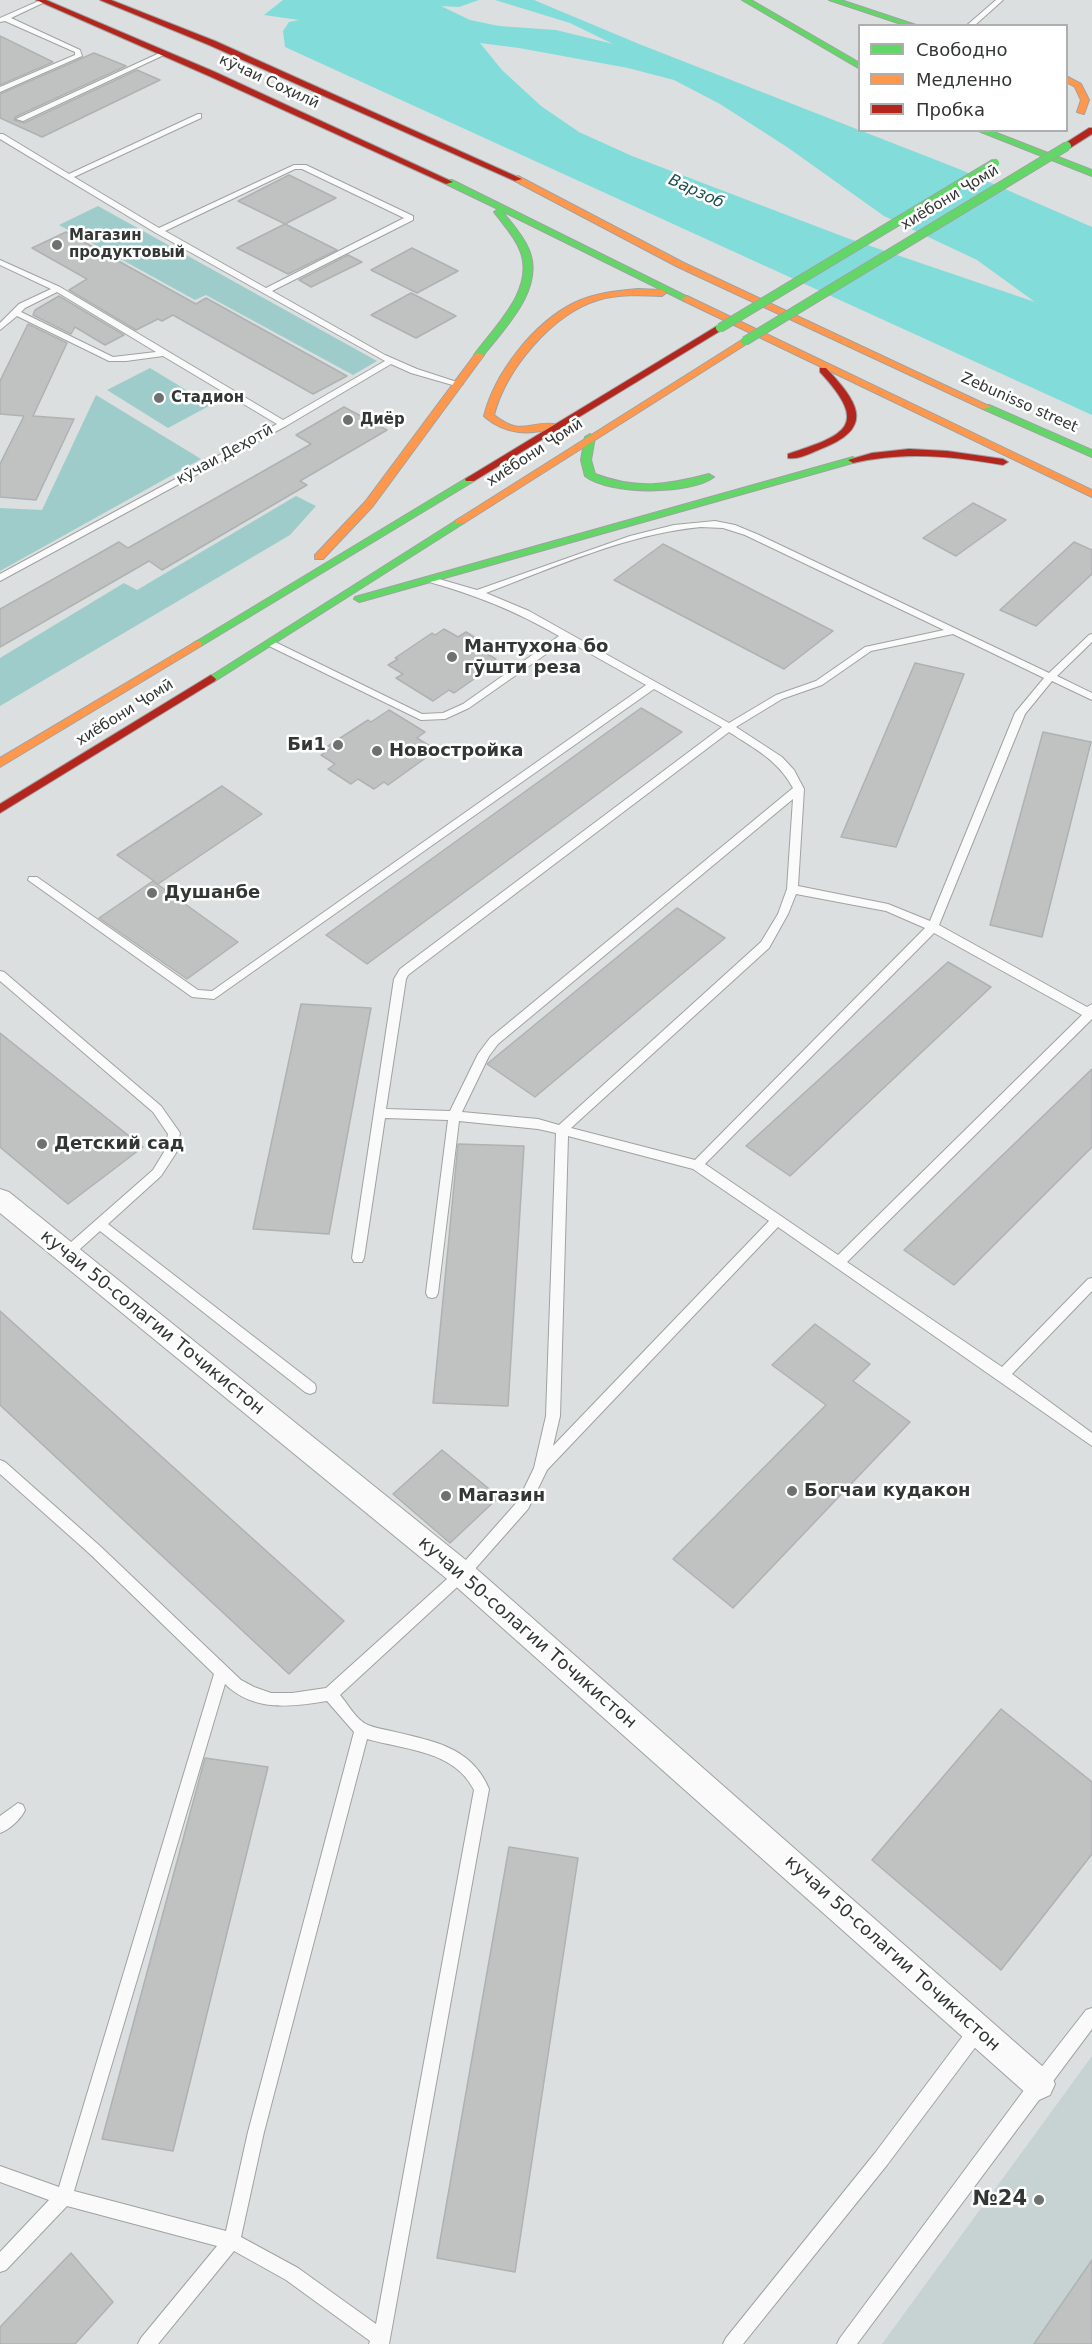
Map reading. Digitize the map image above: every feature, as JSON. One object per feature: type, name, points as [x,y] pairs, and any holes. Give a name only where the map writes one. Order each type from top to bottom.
[{"type":"main road","name":"Zebunisso street","points":[[104,0],[245,57],[518,179],[681,265],[932,383],[1092,454]]},
{"type":"main road","points":[[746,0],[858,66]]},
{"type":"main road","points":[[833,0],[910,24]]},
{"type":"main road","name":"кӯчаи Соҳилӣ","points":[[42,1],[212,74],[483,198],[809,358]]},
{"type":"main road","points":[[212,74],[212,66],[218,62],[229,58],[245,57]]},
{"type":"main road","points":[[1068,73],[1089,80]]},
{"type":"main road","points":[[1068,80],[1078,87],[1085,100],[1086,110],[1068,119]]},
{"type":"main road","name":"хиёбони Ҷомӣ","points":[[0,809],[325,609],[590,437],[1092,130]]},
{"type":"main road","points":[[985,132],[1092,173]]},
{"type":"main road","name":"хиёбони Ҷомӣ","points":[[0,764],[1041,135]]},
{"type":"main road","points":[[290,588],[369,504],[523,295],[530,269],[520,233],[483,198]]},
{"type":"main road","points":[[561,424],[532,432],[515,432],[498,425],[489,416],[492,400],[529,341],[553,319],[597,294],[636,290],[678,295]]},
{"type":"main road","points":[[778,459],[813,450],[843,437],[852,424],[854,407],[843,387],[809,358]]},
{"type":"main road","points":[[809,358],[1092,494]]},
{"type":"main road","points":[[590,437],[586,460],[590,476],[613,487],[631,491],[663,489],[721,474]]},
{"type":"main road","points":[[325,609],[869,455],[902,451],[945,452],[1011,464],[1060,477]]},
{"type":"street","name":"кучаи 50-солагии Точикистон","points":[[0,1199],[462,1574],[1039,2084]]},
{"type":"lane","points":[[971,24],[1000,0]]},
{"type":"lane","points":[[2,19],[42,1]]},
{"type":"lane","points":[[0,90],[78,56],[78,51],[2,19]]},
{"type":"lane","points":[[20,119],[164,53]]},
{"type":"lane","points":[[69,177],[198,116]]},
{"type":"lane","points":[[0,136],[159,231],[392,361],[459,384]]},
{"type":"lane","points":[[159,231],[294,167],[303,168],[410,218],[266,291]]},
{"type":"lane","name":"кӯчаи Деҳотӣ","points":[[0,262],[57,289],[283,424]]},
{"type":"lane","points":[[0,328],[15,312],[31,301],[57,289]]},
{"type":"lane","points":[[15,312],[111,359],[164,353]]},
{"type":"lane","points":[[283,424],[392,361]]},
{"type":"lane","name":"кӯчаи Деҳотӣ","points":[[0,578],[283,424]]},
{"type":"lane","points":[[477,593],[648,533],[687,525],[717,524],[738,530],[779,548],[1092,697]]},
{"type":"lane","points":[[0,1466],[95,1550],[236,1685],[255,1697],[281,1702],[330,1694],[462,1574],[523,1505],[541,1468],[553,1416],[562,1130],[765,945],[783,914],[792,889],[799,789],[790,772],[778,759],[729,727],[654,684],[526,613],[477,593],[428,579]]},
{"type":"lane","points":[[358,1258],[400,979],[404,972],[729,727],[779,697],[819,683],[868,649],[954,631]]},
{"type":"lane","points":[[270,643],[421,717],[445,716],[466,706],[566,635]]},
{"type":"lane","points":[[697,1166],[933,927],[1020,714],[1050,677],[1092,637]]},
{"type":"lane","points":[[33,880],[196,994],[214,995],[654,684]]},
{"type":"lane","points":[[432,1293],[454,1116],[484,1054],[494,1041],[799,789]]},
{"type":"lane","points":[[792,889],[888,908],[933,927],[1091,1012],[839,1263]]},
{"type":"lane","points":[[0,975],[157,1108],[174,1133],[170,1154],[162,1167],[66,1254]]},
{"type":"lane","points":[[380,1113],[454,1116],[538,1124],[697,1166],[1003,1375],[1092,1440]]},
{"type":"lane","points":[[541,1468],[777,1220]]},
{"type":"lane","points":[[100,1224],[310,1388]]},
{"type":"lane","points":[[1003,1375],[1092,1283]]},
{"type":"lane","points":[[0,2264],[64,2197],[222,1671]]},
{"type":"lane","points":[[0,2174],[64,2197],[232,2241],[292,2274],[380,2342],[482,1789],[470,1768],[458,1758],[436,1749],[362,1730],[330,1694]]},
{"type":"lane","points":[[147,2344],[232,2241],[256,2132],[362,1730]]},
{"type":"lane","points":[[0,1826],[18,1810]]},
{"type":"lane","points":[[846,2344],[1092,2016]]},
{"type":"lane","points":[[732,2344],[881,2159],[977,2030]]},
{"type":"shaded area","points":[[98,206],[377,361],[353,375],[206,295],[195,300],[59,225]]},
{"type":"shaded area","name":"Стадион","points":[[150,368],[211,405],[168,428],[107,390]]},
{"type":"shaded area","points":[[96,395],[201,459],[0,571],[0,508],[42,510]]},
{"type":"shaded area","points":[[296,496],[316,506],[290,535],[0,706],[0,658],[124,583],[137,590]]},
{"type":"shaded area","name":"№24","points":[[1092,2056],[1092,2344],[882,2344]]},
{"type":"water","name":"Варзоб","points":[[283,0],[479,0],[459,7],[441,6],[470,20],[499,26],[556,30],[613,44],[570,23],[495,0],[534,0],[639,44],[858,130],[858,132],[864,132],[959,169],[1092,227],[1092,415],[285,47],[283,31],[289,22],[299,20],[264,15]],"holes":[[[480,43],[628,68],[674,80],[720,104],[787,147],[884,216],[977,260],[1035,302],[847,238],[632,156],[579,132],[541,106],[502,70]]]},
{"type":"building","points":[[0,36],[53,62],[0,85]]},
{"type":"building","points":[[94,53],[126,66],[15,117],[14,120],[24,123],[137,70],[160,80],[42,137],[0,118],[0,94]]},
{"type":"building","points":[[289,175],[336,198],[285,224],[238,201]]},
{"type":"building","points":[[285,224],[337,250],[288,274],[237,248]]},
{"type":"building","points":[[66,232],[196,304],[206,298],[347,376],[313,394],[173,315],[162,321],[158,319],[136,330],[69,290],[87,279],[32,248]]},
{"type":"building","points":[[412,248],[458,271],[417,293],[371,270]]},
{"type":"building","points":[[348,255],[362,262],[311,287],[299,280]]},
{"type":"building","points":[[411,293],[456,316],[416,338],[371,315]]},
{"type":"building","points":[[59,296],[124,335],[105,345],[75,327],[71,334],[33,315],[35,310]]},
{"type":"building","points":[[28,324],[67,343],[33,416],[74,419],[36,500],[0,497],[0,464],[24,416],[0,414],[0,381]]},
{"type":"building","points":[[344,407],[387,430],[300,481],[307,485],[162,570],[149,561],[0,647],[0,609],[119,542],[128,548],[311,444],[296,435]]},
{"type":"building","points":[[973,503],[1006,520],[956,556],[923,538]]},
{"type":"building","points":[[1074,542],[1092,550],[1092,574],[1036,626],[1000,610]]},
{"type":"building","points":[[663,544],[833,631],[784,669],[614,580]]},
{"type":"building","points":[[444,629],[458,637],[466,632],[487,645],[480,650],[496,659],[487,665],[490,668],[454,693],[449,690],[433,701],[396,678],[403,674],[388,665],[432,633],[435,635]]},
{"type":"building","points":[[915,663],[964,674],[896,847],[841,837]]},
{"type":"building","points":[[641,708],[682,732],[367,964],[326,935]]},
{"type":"building","name":"Новостройка","points":[[389,710],[425,732],[417,738],[433,748],[423,755],[427,757],[388,785],[384,782],[374,789],[358,779],[351,784],[328,769],[335,764],[321,755],[331,748],[328,746],[368,720],[371,722]]},
{"type":"building","points":[[1043,732],[1091,742],[1042,937],[990,925]]},
{"type":"building","points":[[222,786],[262,814],[158,884],[117,855]]},
{"type":"building","points":[[153,881],[238,942],[187,979],[99,918]]},
{"type":"building","points":[[677,908],[725,938],[535,1097],[487,1064]]},
{"type":"building","points":[[948,962],[991,987],[790,1176],[746,1146]]},
{"type":"building","points":[[301,1004],[371,1008],[329,1234],[253,1229]]},
{"type":"building","points":[[0,1033],[143,1147],[68,1204],[0,1147]]},
{"type":"building","points":[[1092,1069],[1092,1147],[954,1285],[904,1250]]},
{"type":"building","points":[[458,1144],[524,1146],[508,1406],[433,1403]]},
{"type":"building","points":[[0,1311],[344,1621],[289,1674],[0,1405]]},
{"type":"building","name":"Богчаи кудакон","points":[[815,1324],[870,1364],[853,1381],[910,1422],[733,1608],[673,1559],[826,1405],[772,1365]]},
{"type":"building","name":"Магазин","points":[[442,1450],[499,1497],[450,1543],[393,1494]]},
{"type":"building","points":[[1001,1709],[1092,1782],[1092,1854],[1001,1970],[872,1860]]},
{"type":"building","points":[[205,1758],[268,1767],[173,2151],[102,2139]]},
{"type":"building","points":[[509,1847],[578,1858],[515,2272],[437,2258]]},
{"type":"building","points":[[71,2253],[113,2302],[75,2344],[0,2344],[0,2327]]},
{"type":"building","points":[[1092,2260],[1092,2344],[1034,2344]]},
{"type":"traffic: fast","points":[[746,0],[858,66]]},
{"type":"traffic: fast","points":[[833,0],[910,24]]},
{"type":"traffic: fast","points":[[985,132],[1092,173]]},
{"type":"traffic: fast","points":[[745,341],[1067,146]]},
{"type":"traffic: fast","points":[[720,328],[995,163]]},
{"type":"traffic: fast","points":[[449,182],[687,299]]},
{"type":"traffic: fast","points":[[479,355],[518,302],[525,286],[528,269],[525,252],[516,233],[498,212]]},
{"type":"traffic: fast","points":[[986,407],[1092,454]]},
{"type":"traffic: fast","points":[[590,437],[586,460],[590,476],[606,482],[635,488],[649,488],[677,485],[709,477]]},
{"type":"traffic: fast","points":[[359,599],[853,460]]},
{"type":"traffic: fast","points":[[197,644],[470,479]]},
{"type":"traffic: fast","points":[[211,679],[460,521]]},
{"type":"traffic: slow","points":[[1068,79],[1078,86],[1085,100],[1081,112]]},
{"type":"traffic: slow","points":[[518,179],[681,265],[986,407]]},
{"type":"traffic: slow","points":[[551,426],[534,430],[518,430],[503,426],[489,416],[500,388],[531,343],[562,314],[596,297],[616,293],[662,293]]},
{"type":"traffic: slow","points":[[687,299],[1092,494]]},
{"type":"traffic: slow","points":[[460,521],[745,341]]},
{"type":"traffic: slow","points":[[319,557],[369,504],[479,355]]},
{"type":"traffic: slow","points":[[0,763],[197,644]]},
{"type":"traffic: jam","points":[[40,0],[212,74],[449,182]]},
{"type":"traffic: jam","points":[[104,0],[212,43],[518,179]]},
{"type":"traffic: jam","points":[[1067,146],[1092,130]]},
{"type":"traffic: jam","points":[[470,479],[720,328]]},
{"type":"traffic: jam","points":[[791,456],[829,442],[842,435],[850,426],[853,416],[850,403],[823,370]]},
{"type":"traffic: jam","points":[[853,460],[890,453],[928,452],[1003,462]]},
{"type":"traffic: jam","points":[[0,809],[211,679]]},
{"type":"place","name":"Магазин продуктовый","points":[[57,245]]},
{"type":"place","name":"Стадион","points":[[159,398]]},
{"type":"place","name":"Диёр","points":[[348,420]]},
{"type":"place","name":"Мантухона бо гӯшти реза","points":[[452,657]]},
{"type":"place","name":"Би1","points":[[338,745]]},
{"type":"place","name":"Новостройка","points":[[377,751]]},
{"type":"place","name":"Душанбе","points":[[152,893]]},
{"type":"place","name":"Детский сад","points":[[42,1144]]},
{"type":"place","name":"Богчаи кудакон","points":[[792,1491]]},
{"type":"place","name":"Магазин","points":[[446,1496]]},
{"type":"place","name":"№24","points":[[1039,2200]]}]
